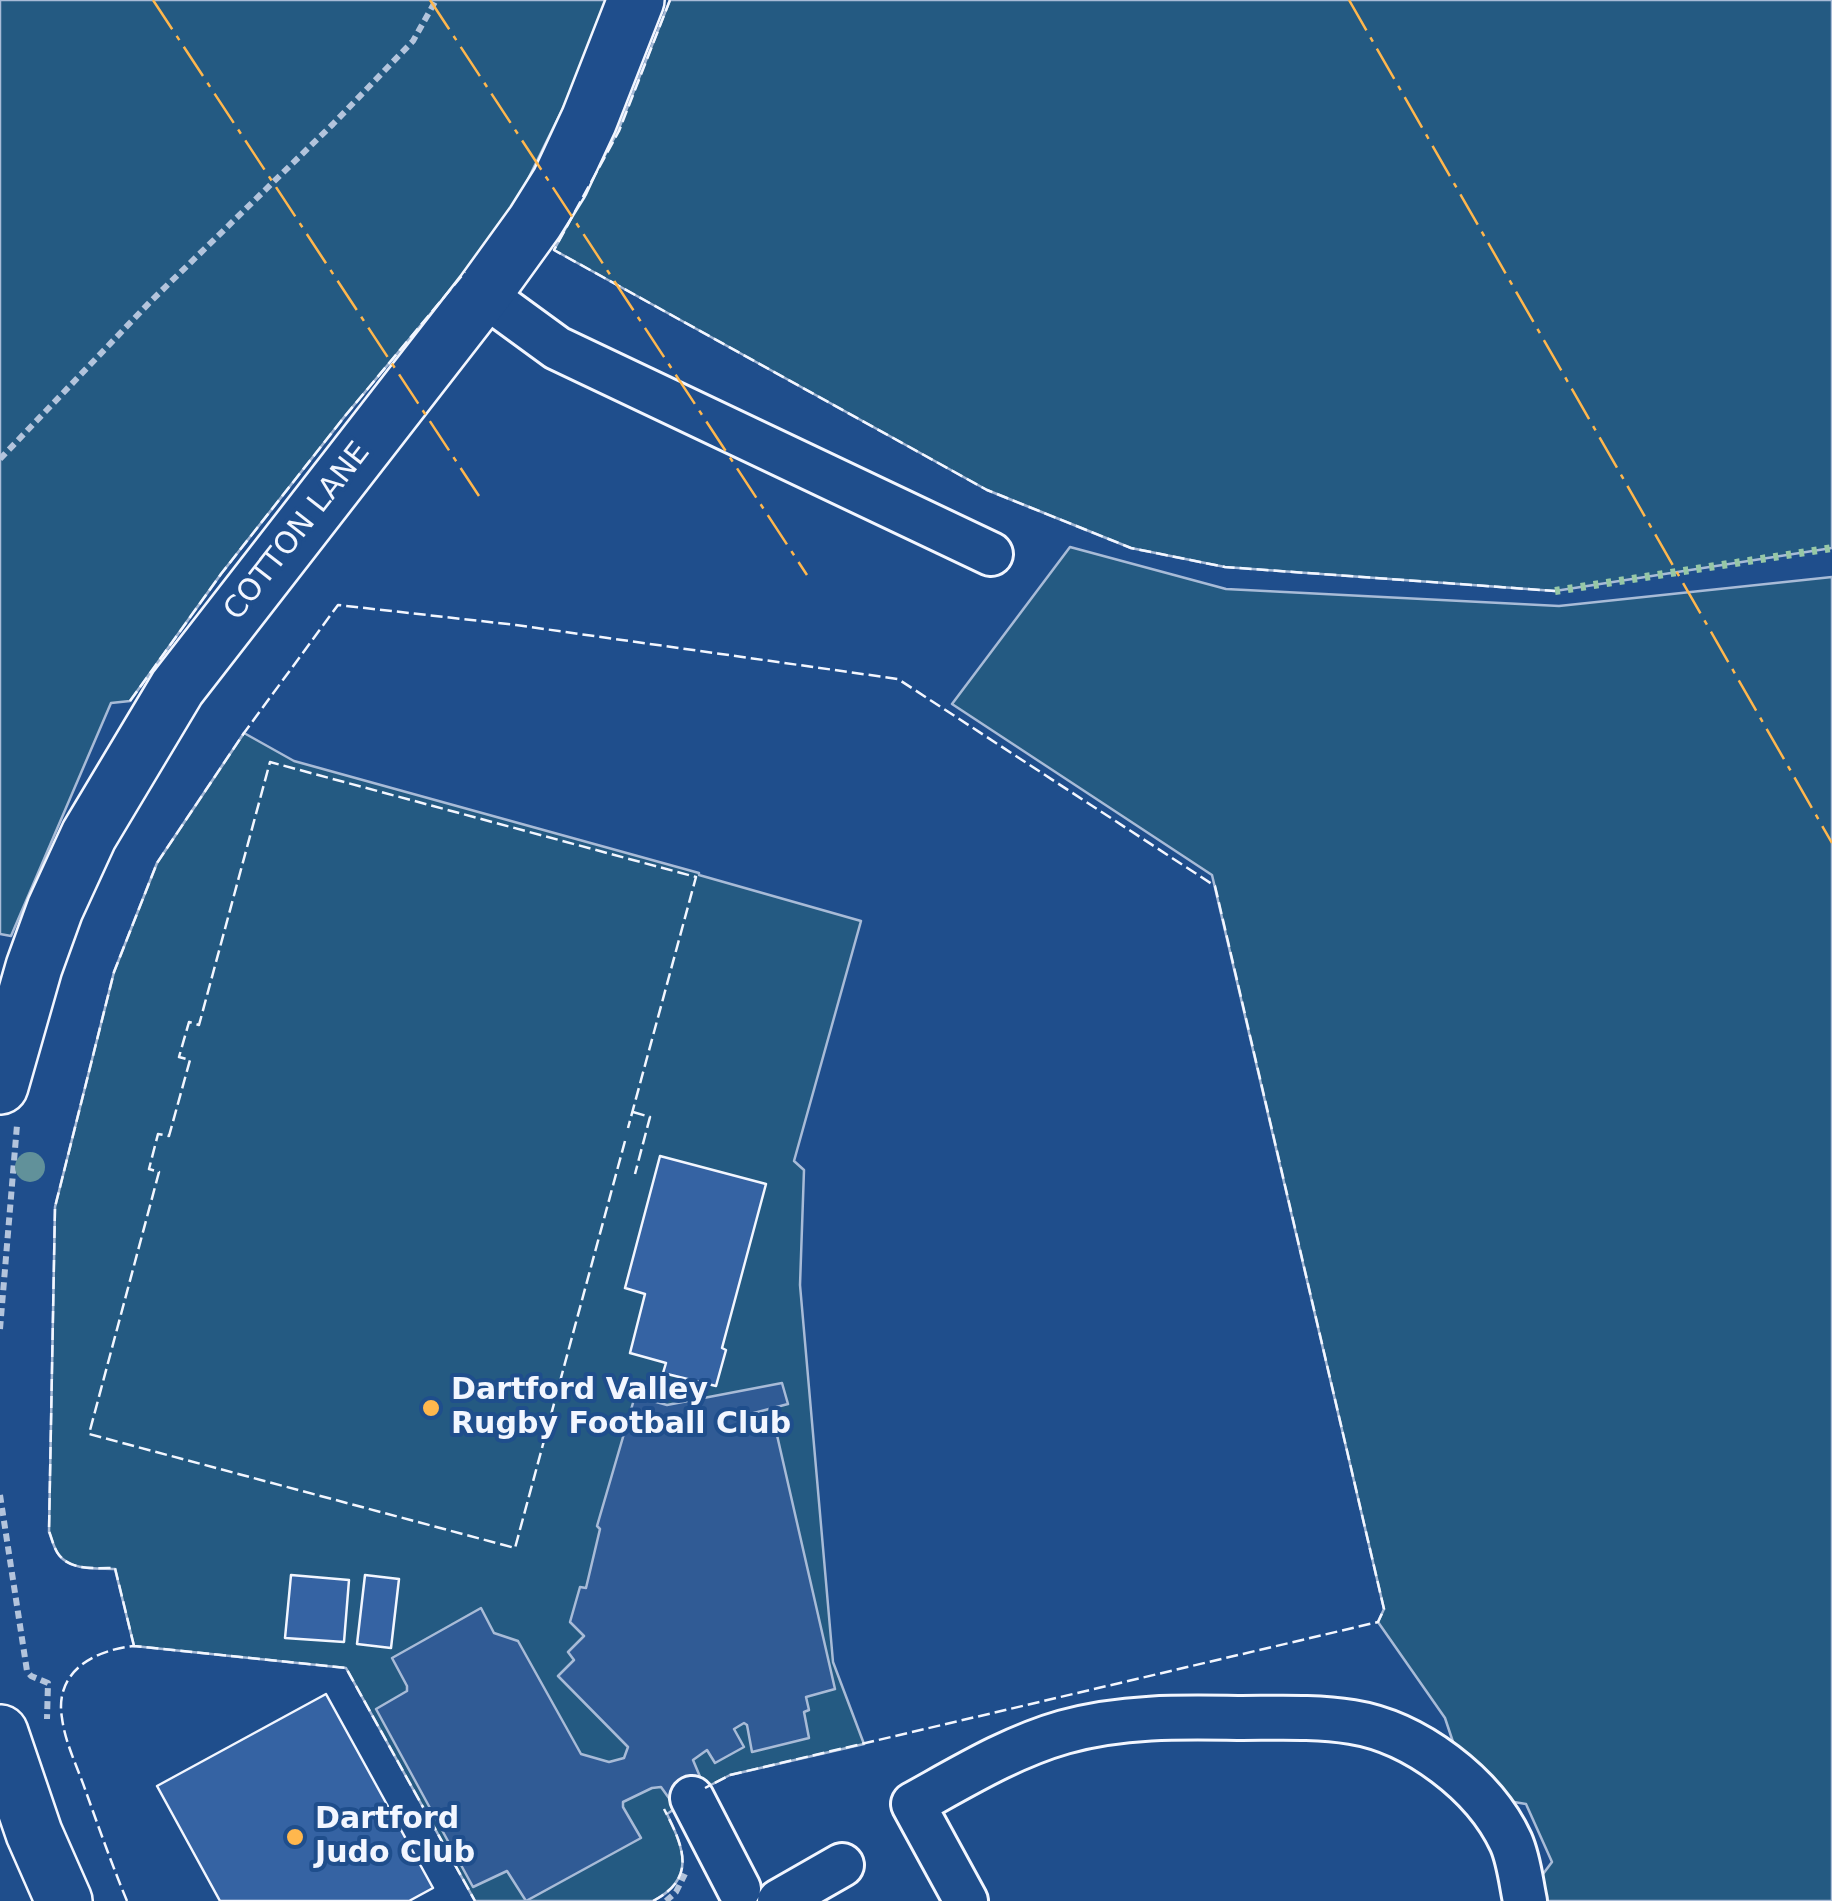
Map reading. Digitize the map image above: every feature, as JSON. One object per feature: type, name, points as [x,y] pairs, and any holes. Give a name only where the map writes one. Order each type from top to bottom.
[{"type":"main road","name":"COTTON LANE","points":[[9,1100],[34,967],[81,850],[177,688],[483,294],[560,182],[636,0]]},
{"type":"main road","points":[[24,1729],[34,1832],[64,1901]]},
{"type":"street","points":[[483,294],[557,348],[991,554]]},
{"type":"street","points":[[966,1901],[900,1811],[987,1764],[1046,1738],[1102,1724],[1159,1716],[1350,1722],[1386,1732],[1430,1754],[1483,1799],[1511,1842],[1525,1901]]},
{"type":"street","points":[[692,1798],[745,1898],[842,1866]]},
{"type":"path","points":[[0,459],[150,302],[413,41],[436,0]]},
{"type":"path","points":[[0,1328],[11,1173],[9,1100]]},
{"type":"path","points":[[0,1496],[28,1672],[48,1683],[24,1729]]},
{"type":"shaded area","points":[[0,0],[611,0],[591,51],[507,222],[345,416],[221,574],[130,701],[111,703],[11,936],[0,934]]},
{"type":"shaded area","points":[[670,0],[1832,0],[1832,548],[1555,591],[1225,567],[1131,548],[987,490],[554,250],[618,131]]},
{"type":"shaded area","points":[[1070,547],[1226,589],[1559,606],[1832,577],[1832,1901],[1545,1901],[1537,1882],[1552,1862],[1526,1804],[1502,1800],[1456,1751],[1445,1718],[1378,1622],[1384,1609],[1212,875],[952,704]]},
{"type":"shaded area","name":"Dartford Valley Rugby Football Club","points":[[244,733],[294,761],[861,921],[794,1161],[804,1170],[800,1285],[833,1662],[864,1744],[730,1775],[667,1814],[681,1851],[681,1873],[667,1892],[653,1901],[475,1901],[346,1668],[134,1646],[115,1569],[70,1564],[57,1553],[49,1532],[55,1207],[114,972],[157,863]]},
{"type":"shaded area","points":[[782,1383],[788,1404],[750,1414],[744,1421],[746,1428],[774,1422],[835,1689],[806,1697],[809,1710],[804,1712],[809,1738],[752,1752],[744,1723],[734,1729],[744,1747],[715,1763],[707,1750],[693,1760],[706,1791],[676,1808],[661,1787],[623,1802],[641,1838],[526,1901],[507,1871],[473,1887],[376,1709],[407,1691],[392,1658],[481,1608],[494,1633],[518,1641],[581,1754],[609,1762],[624,1758],[628,1747],[558,1676],[574,1660],[568,1652],[584,1636],[570,1622],[580,1587],[586,1588],[600,1529],[597,1526],[635,1396],[667,1405]]},
{"type":"building","points":[[660,1156],[766,1184],[722,1348],[726,1350],[716,1386],[663,1373],[666,1363],[630,1353],[645,1294],[625,1288]]},
{"type":"building","points":[[291,1575],[349,1580],[344,1642],[285,1638]]},
{"type":"building","points":[[365,1575],[399,1579],[391,1648],[357,1644]]},
{"type":"building","name":"Dartford Judo Club","points":[[326,1694],[433,1888],[409,1901],[220,1901],[157,1786]]},
{"type":"hedge","points":[[1555,591],[1832,548]]},
{"type":"fence","points":[[670,0],[619,131],[554,250],[987,490],[1131,548],[1225,567],[1555,591]]},
{"type":"fence","points":[[130,701],[221,574],[465,272]]},
{"type":"fence","points":[[134,1646],[115,1568],[70,1564],[57,1553],[49,1531],[55,1207],[114,972],[157,863],[244,733],[338,605],[516,625],[898,679],[1215,886],[1384,1609],[1378,1622],[730,1775],[705,1788]]},
{"type":"fence","points":[[625,1141],[515,1548],[89,1434],[159,1172],[149,1169],[158,1134],[169,1136],[190,1060],[179,1057],[189,1022],[199,1025],[270,762],[696,877],[628,1128]]},
{"type":"fence","points":[[633,1112],[650,1117],[635,1174]]},
{"type":"fence","points":[[127,1901],[69,1746],[61,1702],[64,1687],[80,1666],[105,1652],[134,1646],[346,1668],[475,1901]]},
{"type":"fence","points":[[653,1901],[667,1892],[681,1871],[681,1848],[664,1809]]},
{"type":"power","points":[[153,0],[479,496]]},
{"type":"power","points":[[430,0],[807,575]]},
{"type":"power","points":[[1349,0],[1832,843]]},
{"type":"place","name":"Dartford Valley Rugby Football Club","points":[[431,1408]]},
{"type":"place","name":"Dartford Judo Club","points":[[295,1837]]}]
